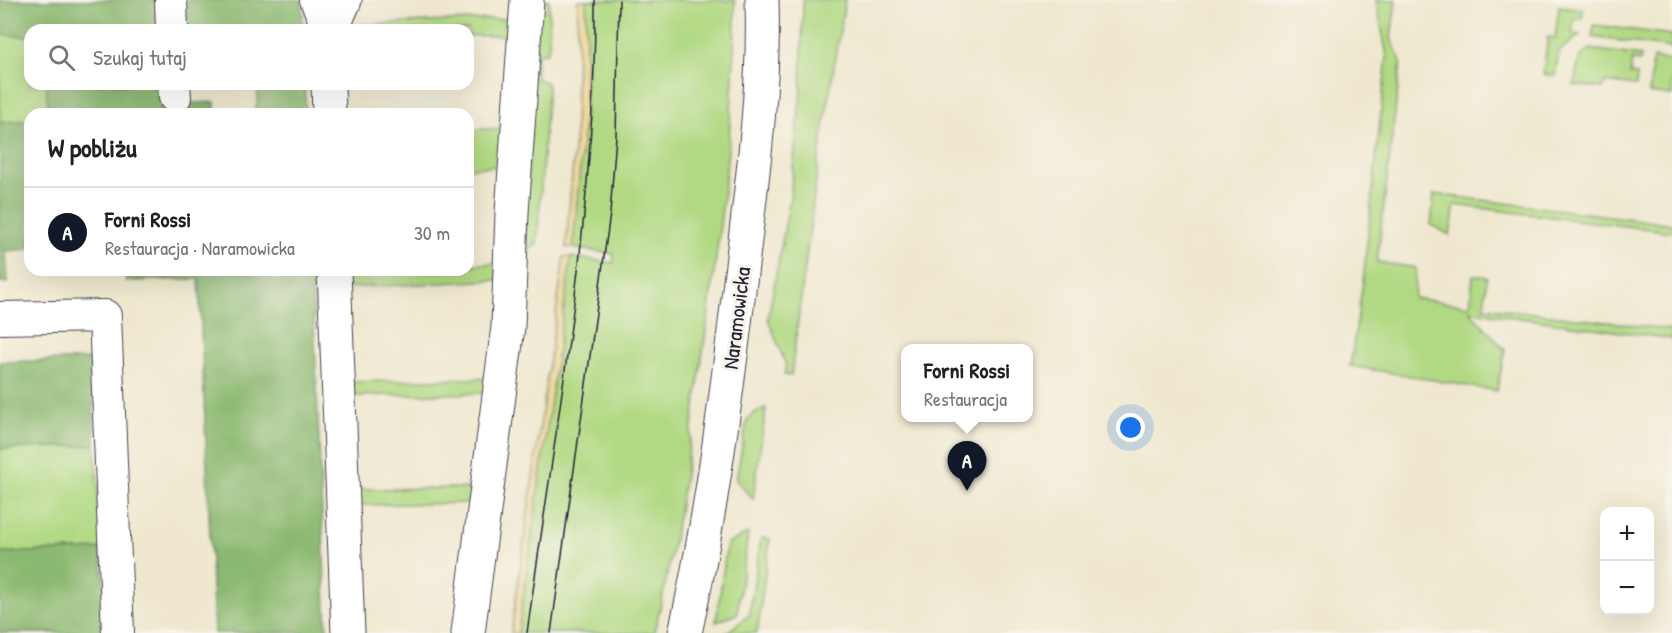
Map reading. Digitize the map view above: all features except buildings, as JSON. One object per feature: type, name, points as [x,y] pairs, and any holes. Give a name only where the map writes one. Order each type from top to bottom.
[{"type":"street","points":[[171,0],[172,24]]},
{"type":"street","points":[[316,0],[327,24]]},
{"type":"street","points":[[333,24],[345,0]]},
{"type":"street","points":[[468,633],[508,327],[512,212],[527,0]]},
{"type":"street","name":"Naramowicka","points":[[685,633],[709,507],[755,159],[760,89],[762,0]]},
{"type":"street","points":[[328,90],[329,108]]},
{"type":"street","points":[[334,276],[348,633]]},
{"type":"street","points":[[0,318],[105,316],[118,633]]},
{"type":"green space","points":[[0,0],[160,0],[161,24],[24,24],[24,36],[0,35]]},
{"type":"green space","points":[[188,0],[302,0],[303,24],[184,24],[183,16]]},
{"type":"green space","points":[[538,0],[549,0],[549,47],[547,53],[537,54],[537,79],[546,82],[548,86],[537,244],[523,253]]},
{"type":"green space","points":[[586,0],[735,0],[732,92],[725,183],[686,466],[669,567],[654,633],[518,633],[571,257],[613,263],[614,254],[573,248],[585,108]]},
{"type":"green space","points":[[803,0],[845,0],[819,157],[791,376],[784,375],[786,365],[768,319],[790,198],[801,90]]},
{"type":"green space","points":[[1376,0],[1396,0],[1391,38],[1401,62],[1377,262],[1416,268],[1414,298],[1470,306],[1473,275],[1487,277],[1484,307],[1672,330],[1672,339],[1470,311],[1505,350],[1497,391],[1350,366],[1363,282],[1387,56]]},
{"type":"green space","points":[[1559,6],[1583,9],[1582,19],[1574,19],[1572,33],[1580,35],[1559,51],[1555,76],[1543,74],[1548,37],[1555,38]]},
{"type":"green space","points":[[515,18],[514,35],[474,36],[474,24],[383,24]]},
{"type":"green space","points":[[1594,25],[1672,35],[1672,48],[1592,37]]},
{"type":"green space","points":[[0,35],[24,36],[24,90],[47,90],[48,108],[24,108],[24,121],[0,122]]},
{"type":"green space","points":[[1590,49],[1641,56],[1640,61],[1632,60],[1630,74],[1637,75],[1636,86],[1604,82],[1603,88],[1574,85],[1579,58]]},
{"type":"green space","points":[[1653,58],[1672,61],[1672,96],[1649,93]]},
{"type":"green space","points":[[47,90],[163,90],[162,108],[48,108]]},
{"type":"green space","points":[[257,90],[305,90],[306,108],[256,108]]},
{"type":"green space","points":[[215,102],[215,108],[176,108],[178,104]]},
{"type":"green space","points":[[24,121],[24,250],[6,251],[8,283],[0,282],[0,122]]},
{"type":"green space","points":[[507,128],[504,166],[474,168],[474,130]]},
{"type":"green space","points":[[1434,194],[1672,224],[1672,232],[1455,205],[1450,235],[1431,225]]},
{"type":"green space","points":[[498,263],[498,280],[345,288],[345,276],[474,276],[474,265]]},
{"type":"green space","points":[[126,276],[312,276],[327,633],[214,633],[199,279],[126,281]]},
{"type":"green space","points":[[92,359],[95,445],[0,449],[0,362]]},
{"type":"green space","points":[[493,378],[490,393],[350,396],[350,382]]},
{"type":"green space","points":[[766,408],[753,499],[736,480],[747,420],[756,412]]},
{"type":"green space","points":[[95,445],[102,549],[0,553],[0,449]]},
{"type":"green space","points":[[476,488],[474,503],[355,505],[354,489]]},
{"type":"green space","points":[[748,533],[737,614],[716,622],[727,544]]},
{"type":"green space","points":[[761,538],[770,539],[757,633],[726,633],[749,615]]},
{"type":"green space","points":[[102,549],[106,633],[0,633],[0,553]]},
{"type":"sand","points":[[578,0],[586,0],[585,108],[573,248],[566,247],[575,139]]},
{"type":"sand","points":[[564,257],[571,257],[518,633],[511,633]]},
{"type":"tram line","points":[[527,633],[562,397],[582,239],[594,80],[595,0]]},
{"type":"tram line","points":[[551,633],[610,214],[616,136],[619,0]]},
{"type":"place","name":"Forni Rossi","points":[[967,491]]}]
